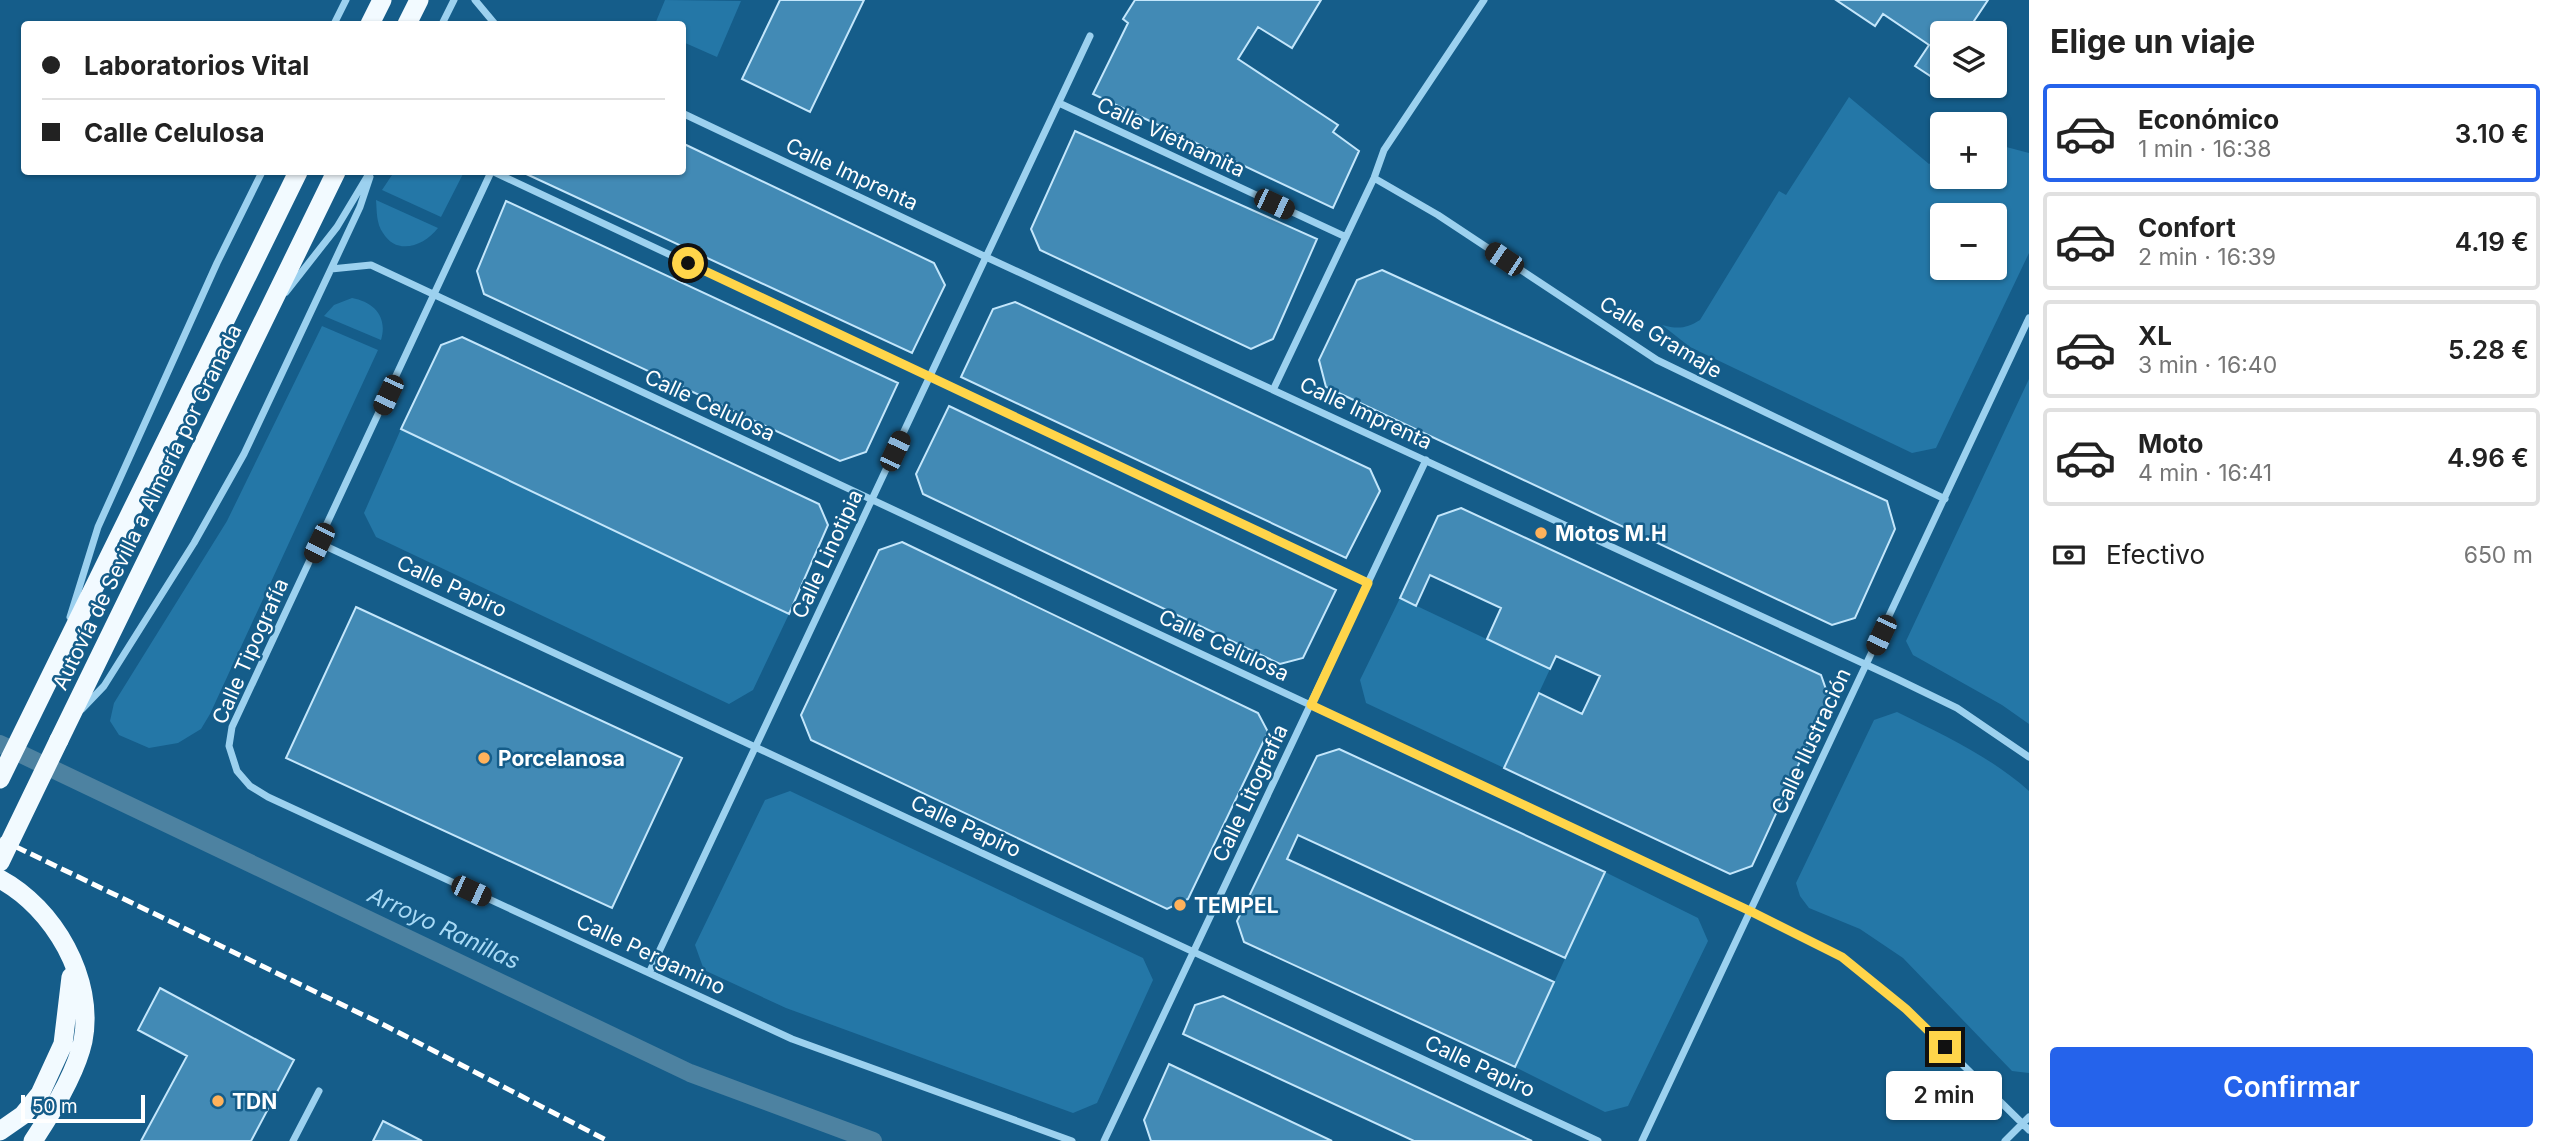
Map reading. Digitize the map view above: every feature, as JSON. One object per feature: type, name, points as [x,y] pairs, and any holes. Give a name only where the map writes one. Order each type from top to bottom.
[{"type":"highway","points":[[372,21],[382,0]]},
{"type":"highway","points":[[408,21],[419,0]]},
{"type":"highway","name":"Autovía de Sevilla a Almería por Granada","points":[[0,779],[297,175]]},
{"type":"highway","name":"Autovía de Sevilla a Almería por Granada","points":[[0,862],[335,175]]},
{"type":"highway","points":[[0,879],[13,886],[41,910],[61,939],[72,962],[85,1005],[83,1041],[54,1108],[33,1141]]},
{"type":"highway","points":[[0,1132],[23,1115],[40,1094],[63,1044],[69,1011],[72,962]]},
{"type":"highway","points":[[18,1141],[47,1098],[71,1046],[77,1010],[72,962]]},
{"type":"street","points":[[336,21],[346,0]]},
{"type":"street","points":[[444,21],[454,0]]},
{"type":"street","points":[[475,0],[492,21]]},
{"type":"street","points":[[1273,390],[1374,178],[1384,150],[1484,0]]},
{"type":"street","name":"Calle Linotipia","points":[[649,973],[1090,36]]},
{"type":"street","name":"Calle Vietnamita","points":[[1059,103],[1346,237]]},
{"type":"street","name":"Calle Imprenta","points":[[686,115],[986,257],[1867,664],[1956,708],[2029,757]]},
{"type":"street","points":[[53,671],[99,527],[217,263],[261,175]]},
{"type":"street","points":[[262,323],[337,228],[369,175]]},
{"type":"street","points":[[63,733],[104,686],[194,543],[244,454],[360,207],[370,175]]},
{"type":"street","name":"Calle Tipografía","points":[[234,765],[229,746],[232,727],[492,175]]},
{"type":"street","points":[[499,175],[1368,583]]},
{"type":"street","name":"Calle Gramaje","points":[[1374,178],[1438,215],[1657,360],[1945,499]]},
{"type":"street","name":"Calle Celulosa","points":[[331,270],[371,265],[1750,911],[1842,957],[1906,1009],[2029,1130]]},
{"type":"street","name":"Calle Ilustración","points":[[1642,1141],[2029,318]]},
{"type":"street","name":"Calle Litografía","points":[[1104,1141],[1426,460]]},
{"type":"street","name":"Calle Papiro","points":[[319,543],[1598,1141]]},
{"type":"street","name":"Calle Pergamino","points":[[234,765],[243,779],[257,791],[792,1039],[1072,1141]]},
{"type":"street","points":[[293,1141],[319,1091]]},
{"type":"street","points":[[2005,1141],[2029,1116]]},
{"type":"shaded area","points":[[665,0],[741,1],[717,57],[686,43],[686,21],[656,21]]},
{"type":"shaded area","points":[[1849,97],[1930,163],[1930,189],[2007,189],[2007,147],[2029,153],[2029,253],[1936,448],[1912,453],[1690,347],[1662,325],[1681,327],[1700,320],[1779,191],[1786,195]]},
{"type":"shaded area","points":[[392,175],[462,175],[441,217],[382,190]]},
{"type":"shaded area","points":[[376,200],[438,228],[418,244],[396,244],[389,240],[381,229]]},
{"type":"shaded area","points":[[352,298],[367,303],[377,312],[383,324],[381,340],[324,316],[334,305]]},
{"type":"shaded area","points":[[322,326],[378,350],[210,714],[201,729],[178,743],[149,748],[119,735],[110,721],[114,703],[227,521]]},
{"type":"shaded area","points":[[2029,379],[2029,724],[2002,705],[1913,655],[1906,641]]},
{"type":"shaded area","points":[[401,429],[789,614],[753,690],[729,704],[376,537],[364,513]]},
{"type":"shaded area","points":[[1400,598],[1550,669],[1504,768],[1366,703],[1360,680]]},
{"type":"shaded area","points":[[1897,712],[1982,757],[2029,791],[2029,1073],[2012,1071],[1903,958],[1860,929],[1809,908],[1800,896],[1796,883],[1874,720]]},
{"type":"shaded area","points":[[790,791],[1143,958],[1153,980],[1097,1103],[1073,1113],[786,1008],[704,970],[695,945],[765,800]]},
{"type":"shaded area","points":[[1605,872],[1698,918],[1708,941],[1628,1106],[1605,1112],[1515,1067]]},
{"type":"building","points":[[780,0],[864,0],[810,112],[742,79]]},
{"type":"building","points":[[1135,0],[1321,0],[1292,48],[1258,27],[1238,59],[1338,125],[1333,132],[1359,151],[1333,208],[1093,94],[1128,23],[1123,19]]},
{"type":"building","points":[[1836,0],[1988,0],[1974,21],[1930,21],[1930,76],[1915,66],[1929,45],[1883,14],[1875,26]]},
{"type":"building","points":[[1075,131],[1317,239],[1273,339],[1251,349],[1040,250],[1031,229]]},
{"type":"building","points":[[686,145],[934,263],[945,285],[912,353],[528,175],[686,175]]},
{"type":"building","points":[[506,201],[898,383],[866,452],[840,461],[484,294],[477,271]]},
{"type":"building","points":[[1382,270],[1887,501],[1895,529],[1855,618],[1832,625],[1326,387],[1319,360],[1357,280]]},
{"type":"building","points":[[1015,302],[1370,469],[1380,491],[1346,558],[961,377],[993,309]]},
{"type":"building","points":[[462,337],[819,504],[828,525],[789,614],[401,429],[441,345]]},
{"type":"building","points":[[949,406],[1336,590],[1303,658],[1280,664],[923,494],[916,474]]},
{"type":"building","points":[[1461,508],[1821,675],[1829,698],[1752,866],[1730,874],[1504,768],[1539,693],[1582,714],[1600,676],[1556,656],[1550,669],[1487,639],[1501,608],[1430,575],[1416,606],[1400,598],[1438,516]]},
{"type":"building","points":[[902,542],[1258,713],[1268,732],[1188,899],[1167,909],[811,740],[801,715],[879,550]]},
{"type":"building","name":"Porcelanosa","points":[[356,607],[682,758],[612,908],[286,758]]},
{"type":"building","points":[[1339,749],[1605,872],[1565,958],[1298,835],[1287,859],[1554,982],[1515,1067],[1244,942],[1237,921],[1317,756]]},
{"type":"building","name":"TDN","points":[[160,988],[294,1060],[251,1141],[141,1141],[187,1056],[138,1030]]},
{"type":"building","points":[[1223,996],[1532,1141],[1414,1141],[1183,1034],[1195,1005]]},
{"type":"building","points":[[1169,1064],[1332,1141],[1151,1141],[1144,1120]]},
{"type":"building","points":[[383,1121],[422,1141],[373,1141]]},
{"type":"waterway","name":"Arroyo Ranillas","points":[[0,744],[690,1073],[873,1141]]},
{"type":"railway","points":[[0,839],[384,1025],[608,1141]]},
{"type":"place","name":"Motos M.H","points":[[1541,533]]},
{"type":"place","name":"Porcelanosa","points":[[484,758]]},
{"type":"place","name":"TEMPEL","points":[[1180,905]]},
{"type":"place","name":"TDN","points":[[218,1101]]},
{"type":"route","points":[[688,263],[1368,583],[1311,705],[1750,911],[1842,957],[1906,1009],[1945,1047]]}]
